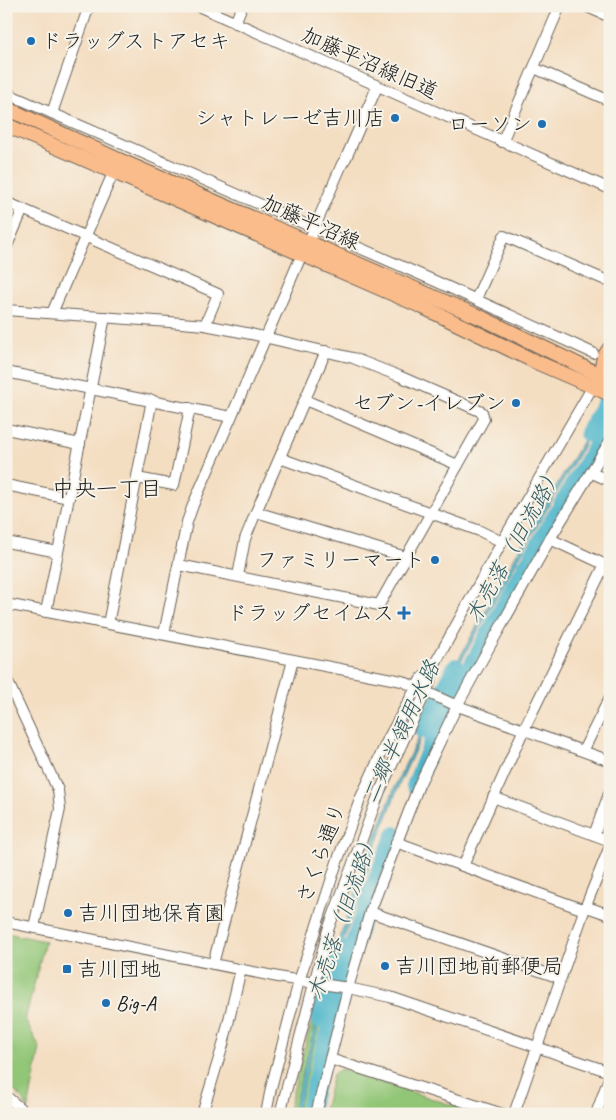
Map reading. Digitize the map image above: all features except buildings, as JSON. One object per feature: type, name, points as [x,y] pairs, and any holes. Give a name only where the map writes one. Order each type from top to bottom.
[{"type":"main road","name":"加藤平沼線","points":[[6,108],[117,166]]},
{"type":"main road","name":"加藤平沼線","points":[[6,125],[117,166],[305,248],[427,294],[484,319],[603,377]]},
{"type":"main road","name":"加藤平沼線","points":[[305,248],[536,362],[603,377]]},
{"type":"main road","points":[[610,348],[604,357],[603,377],[610,394]]},
{"type":"street","points":[[52,113],[89,6]]},
{"type":"street","name":"加藤平沼線旧道","points":[[198,6],[609,188]]},
{"type":"street","points":[[235,23],[242,6]]},
{"type":"street","points":[[502,142],[560,6]]},
{"type":"street","points":[[585,6],[610,17]]},
{"type":"street","points":[[534,68],[610,101]]},
{"type":"street","points":[[164,634],[187,522],[193,505],[342,164],[378,87]]},
{"type":"street","points":[[6,93],[476,299],[593,353]]},
{"type":"street","points":[[52,313],[126,145]]},
{"type":"street","points":[[6,202],[218,294],[206,318],[205,325]]},
{"type":"street","points":[[6,248],[23,209]]},
{"type":"street","points":[[476,299],[504,236],[610,282]]},
{"type":"street","points":[[427,294],[433,280]]},
{"type":"street","points":[[6,310],[205,325],[251,334],[326,351],[369,364],[482,412],[484,419],[380,605],[178,565]]},
{"type":"street","points":[[46,612],[105,317]]},
{"type":"street","points":[[238,576],[245,539],[326,351]]},
{"type":"street","points":[[6,372],[231,416]]},
{"type":"street","name":"さくら通り","points":[[280,1114],[317,984],[328,930],[384,782],[425,692],[421,678],[432,670],[502,542],[603,377]]},
{"type":"street","points":[[108,624],[152,400]]},
{"type":"street","points":[[305,400],[458,465]]},
{"type":"street","points":[[137,478],[174,485],[190,408]]},
{"type":"street","points":[[6,429],[80,444]]},
{"type":"street","points":[[316,1114],[346,988],[370,912],[419,785],[456,705],[550,539],[610,441]]},
{"type":"street","points":[[280,458],[431,514],[480,530],[502,542]]},
{"type":"street","points":[[592,473],[610,481]]},
{"type":"street","points":[[6,485],[69,498]]},
{"type":"street","points":[[256,512],[406,557]]},
{"type":"street","points":[[463,866],[524,729],[607,565],[550,539]]},
{"type":"street","points":[[6,542],[58,552]]},
{"type":"street","points":[[6,604],[398,680],[456,705],[610,761]]},
{"type":"street","points":[[213,964],[293,660]]},
{"type":"street","points":[[6,678],[58,790],[60,801],[60,809],[34,927]]},
{"type":"street","name":"さくら通り","points":[[266,1114],[299,981],[325,896],[361,797],[388,739],[425,692]]},
{"type":"street","points":[[584,751],[610,697]]},
{"type":"street","points":[[594,835],[610,791]]},
{"type":"street","points":[[493,798],[610,841]]},
{"type":"street","points":[[396,842],[579,908],[590,908],[610,915]]},
{"type":"street","points":[[514,1114],[585,908],[610,846]]},
{"type":"street","points":[[370,912],[560,978]]},
{"type":"street","points":[[6,922],[404,1001],[536,1046],[610,1074],[596,1114]]},
{"type":"street","points":[[202,1114],[241,969]]},
{"type":"street","points":[[330,1059],[503,1114]]},
{"type":"street","points":[[6,1096],[21,1109],[21,1114]]},
{"type":"green space","points":[[6,933],[45,941],[25,1020],[40,1048],[28,1109],[17,1093],[6,1087]]},
{"type":"green space","points":[[319,993],[343,996],[313,1114],[287,1114]]},
{"type":"green space","points":[[341,1069],[479,1114],[323,1114],[333,1074]]},
{"type":"water","points":[[599,413],[602,413],[446,688],[443,688],[517,553]]},
{"type":"water","points":[[432,708],[434,709],[399,785],[373,854],[333,971],[329,969],[369,853],[396,784]]},
{"type":"water","points":[[323,996],[326,996],[296,1114],[292,1114]]},
{"type":"waterway","name":"二郷半領用水路","points":[[588,433],[610,395]]},
{"type":"waterway","name":"木売落（旧流路）","points":[[415,786],[436,733],[512,591],[610,422]]},
{"type":"waterway","name":"二郷半領用水路","points":[[423,730],[456,667]]},
{"type":"waterway","name":"木売落（旧流路）","points":[[308,1114],[343,976],[371,893],[395,835]]},
{"type":"waterway","name":"二郷半領用水路","points":[[319,1019],[329,976],[339,948]]},
{"type":"place","name":"ドラッグストアセキ","points":[[31,41]]},
{"type":"place","name":"シャトレーゼ吉川店","points":[[395,118]]},
{"type":"place","name":"ローソン","points":[[542,124]]},
{"type":"place","name":"セブン-イレブン","points":[[516,403]]},
{"type":"place","name":"ファミリーマート","points":[[435,560]]},
{"type":"place","name":"ドラッグセイムス","points":[[404,613]]},
{"type":"place","name":"吉川団地保育園","points":[[68,913]]},
{"type":"place","name":"吉川団地前郵便局","points":[[385,966]]},
{"type":"place","name":"吉川団地","points":[[67,969]]},
{"type":"place","name":"Big-A","points":[[106,1003]]},
{"type":"district","name":"中央一丁目","points":[[107,489]]}]
